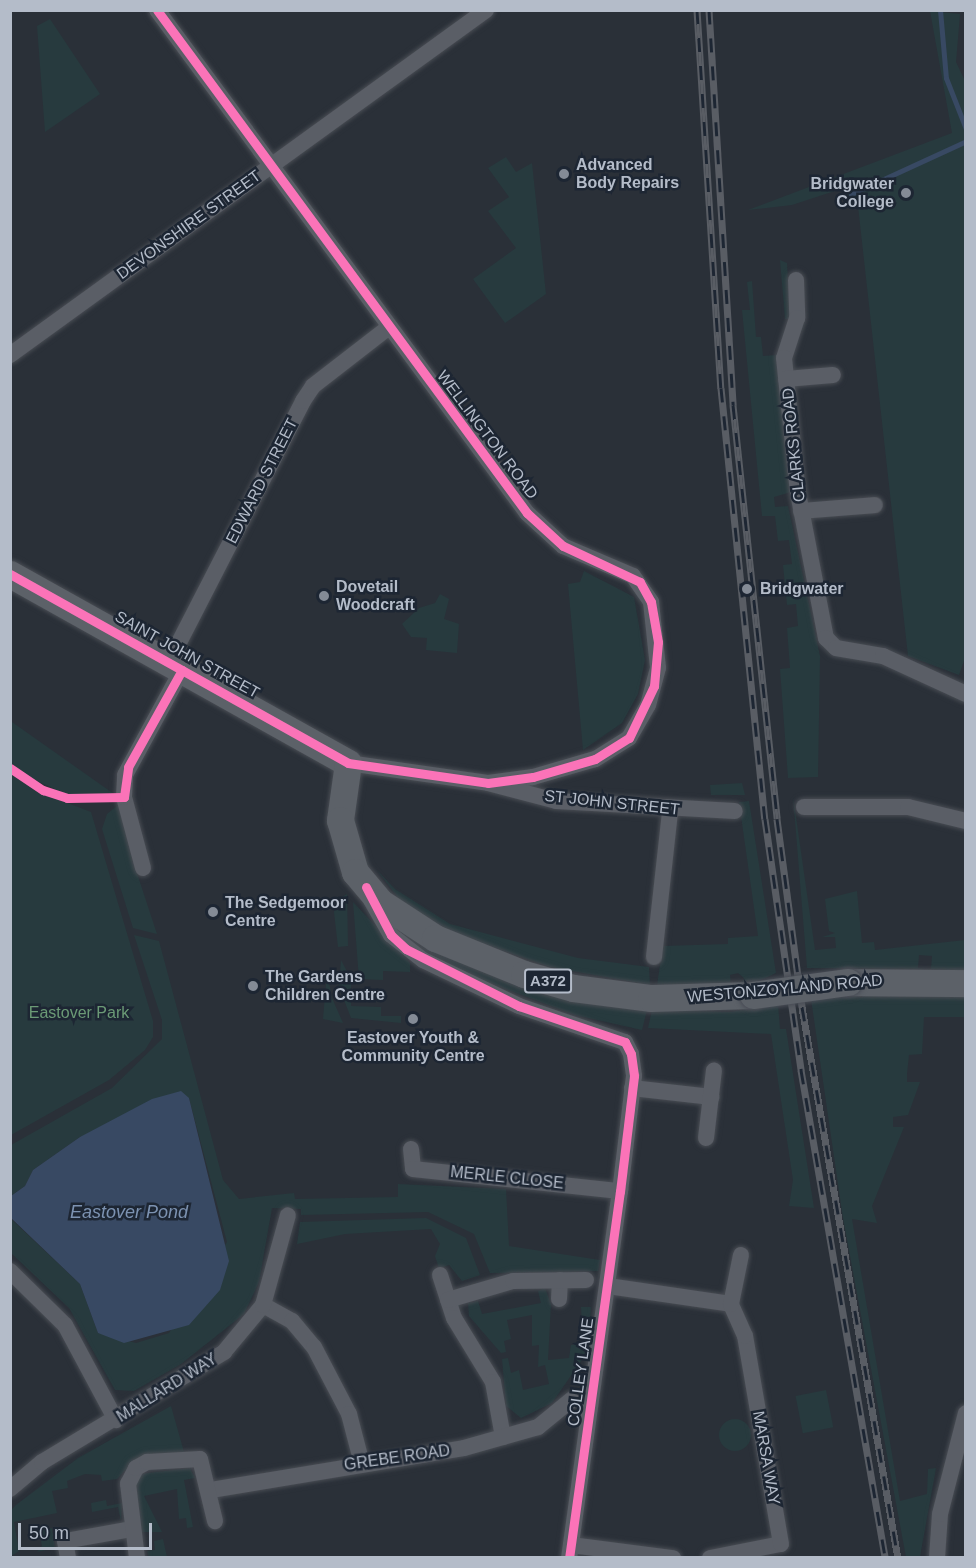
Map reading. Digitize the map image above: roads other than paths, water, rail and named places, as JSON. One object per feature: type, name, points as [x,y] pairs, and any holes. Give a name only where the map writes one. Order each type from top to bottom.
[{"type":"main road","name":"SAINT JOHN STREET","points":[[10,574],[348,763]]},
{"type":"main road","name":"WESTONZOYLAND ROAD","points":[[348,763],[340,820],[355,872],[366,887],[435,938],[524,975],[620,996],[753,995],[848,982],[966,983]]},
{"type":"street","name":"WELLINGTON ROAD","points":[[157,10],[526,513],[563,546],[633,576],[651,602],[658,668],[648,705],[629,738],[595,759],[533,777],[488,783]]},
{"type":"street","name":"DEVONSHIRE STREET","points":[[10,355],[486,10]]},
{"type":"street","name":"CLARKS ROAD","points":[[796,280],[797,318],[783,351],[801,511],[822,624],[831,645],[883,656],[966,694]]},
{"type":"street","name":"EDWARD STREET","points":[[143,868],[124,797],[125,776],[303,401],[313,386],[388,327]]},
{"type":"street","name":"CLARKS ROAD","points":[[786,379],[833,375]]},
{"type":"street","name":"CLARKS ROAD","points":[[801,511],[875,505]]},
{"type":"street","name":"ST JOHN STREET","points":[[348,763],[488,783],[556,801],[669,811],[735,811]]},
{"type":"street","points":[[804,807],[909,807],[966,821]]},
{"type":"street","points":[[654,957],[669,811]]},
{"type":"street","name":"COLLEY LANE","points":[[366,887],[391,935],[423,960],[519,1006],[626,1042],[632,1088],[608,1286],[570,1551]]},
{"type":"street","points":[[706,1138],[714,1070]]},
{"type":"street","points":[[632,1088],[711,1097]]},
{"type":"street","name":"MERLE CLOSE","points":[[411,1149],[413,1169],[620,1191]]},
{"type":"street","name":"MALLARD WAY","points":[[10,1489],[42,1462],[116,1420],[224,1352],[264,1305],[288,1215]]},
{"type":"street","points":[[608,1286],[731,1304],[741,1255]]},
{"type":"street","points":[[10,1271],[62,1320],[116,1420]]},
{"type":"street","points":[[440,1275],[448,1300],[493,1382],[503,1437]]},
{"type":"street","points":[[448,1300],[489,1285],[560,1280],[586,1281]]},
{"type":"street","points":[[560,1280],[560,1299]]},
{"type":"street","name":"MARSA WAY","points":[[710,1557],[781,1544],[745,1336],[731,1304]]},
{"type":"street","points":[[264,1305],[291,1321],[314,1347],[349,1414],[362,1464]]},
{"type":"street","name":"GREBE ROAD","points":[[211,1490],[503,1437],[554,1419],[571,1400]]},
{"type":"street","points":[[937,1557],[940,1514],[966,1413]]},
{"type":"street","points":[[137,1557],[131,1529],[128,1484],[136,1468],[147,1462],[200,1459],[211,1490],[215,1521]]},
{"type":"street","points":[[68,1557],[65,1541],[131,1529]]},
{"type":"street","points":[[570,1551],[673,1557]]},
{"type":"water","name":"Eastover Pond","points":[[181,1091],[189,1098],[229,1261],[220,1290],[189,1325],[124,1343],[98,1333],[80,1284],[11,1218],[11,1196],[25,1186],[33,1170],[80,1137],[152,1099]]},
{"type":"waterway","points":[[940,10],[946,78],[966,129]]},
{"type":"waterway","points":[[851,194],[966,141]]},
{"type":"railway","points":[[697,10],[721,388],[765,819],[801,1070],[885,1558]]},
{"type":"railway","points":[[709,10],[733,405],[777,819],[802,1007],[898,1558]]},
{"type":"place","name":"Advanced Body Repairs","points":[[564,174]]},
{"type":"place","name":"Bridgwater College","points":[[906,193]]},
{"type":"place","name":"Bridgwater","points":[[747,589]]},
{"type":"place","name":"Dovetail Woodcraft","points":[[324,596]]},
{"type":"place","name":"The Sedgemoor Centre","points":[[213,912]]},
{"type":"place","name":"The Gardens Children Centre","points":[[253,986]]},
{"type":"place","name":"Eastover Youth & Community Centre","points":[[413,1019]]},
{"type":"park label","name":"Eastover Park","points":[[79,1013]]}]
